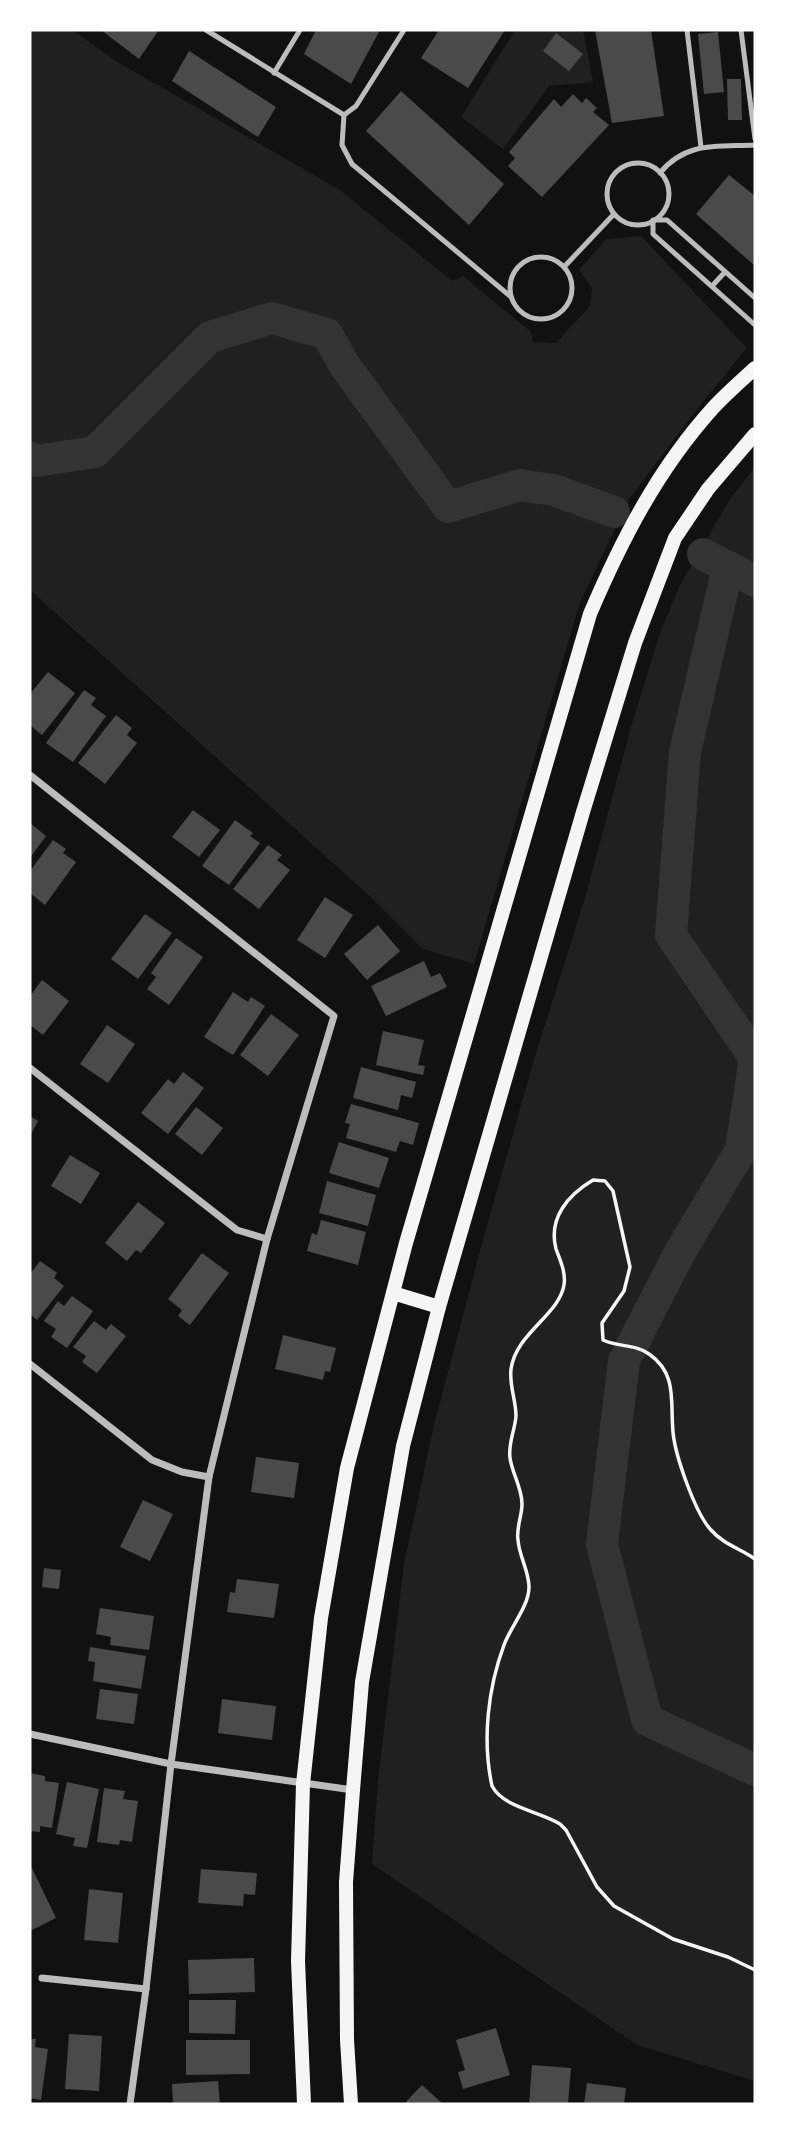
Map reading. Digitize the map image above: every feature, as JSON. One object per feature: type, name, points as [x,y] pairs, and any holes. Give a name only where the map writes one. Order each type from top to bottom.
[{"type":"main road","points":[[304,2104],[298,1961],[303,1784],[321,1618],[347,1468],[393,1293],[590,614],[630,525],[656,483],[713,408],[755,368]]},
{"type":"main road","points":[[351,2104],[347,2040],[346,1882],[353,1790],[362,1682],[403,1446],[439,1307],[603,746],[655,586],[675,538],[708,489],[755,434]]},
{"type":"main road","points":[[393,1293],[439,1307]]},
{"type":"street","points":[[30,775],[334,1016],[267,1239],[209,1477],[130,2104]]},
{"type":"street","points":[[30,1069],[237,1230],[267,1239]]},
{"type":"street","points":[[30,1364],[152,1460],[182,1472],[209,1477]]},
{"type":"street","points":[[30,1734],[171,1764],[353,1790]]},
{"type":"street","points":[[42,1978],[146,1989]]},
{"type":"lane","points":[[206,30],[344,115]]},
{"type":"lane","points":[[274,73],[300,30]]},
{"type":"lane","points":[[404,30],[356,106],[344,115],[342,145],[352,164],[510,296],[521,313],[540,320],[560,313],[568,306],[573,286],[564,267],[546,257],[526,261],[512,275],[510,296]]},
{"type":"lane","points":[[687,30],[701,147]]},
{"type":"lane","points":[[741,30],[755,139]]},
{"type":"lane","points":[[660,173],[668,163],[686,151],[701,147],[755,145]]},
{"type":"lane","points":[[755,299],[667,220],[653,220],[643,224],[622,221],[614,214],[606,195],[613,175],[621,167],[642,163],[660,173],[668,189],[668,198],[666,207],[653,220],[653,234],[755,325]]},
{"type":"lane","points":[[564,267],[614,214]]},
{"type":"lane","points":[[713,285],[725,272]]},
{"type":"path","points":[[755,1559],[724,1542],[712,1531],[694,1504],[677,1455],[673,1432],[673,1393],[668,1378],[650,1354],[603,1340],[602,1323],[624,1291],[630,1267],[610,1185],[601,1180],[593,1180],[582,1187],[560,1211],[554,1227],[554,1237],[564,1272],[564,1284],[555,1304],[521,1344],[511,1367],[516,1418],[509,1453],[521,1494],[517,1539],[529,1588],[503,1646],[490,1697],[488,1730],[492,1786],[506,1801],[560,1824],[566,1830],[597,1887],[614,1906],[680,1942],[728,1957],[755,1970]]},
{"type":"shaded area","points":[[30,30],[72,30],[116,61],[340,190],[452,281],[463,276],[531,332],[533,342],[556,343],[590,306],[592,288],[579,270],[606,239],[641,236],[747,348],[630,498],[580,602],[474,964],[423,949],[373,899],[30,590]]},
{"type":"shaded area","points":[[515,30],[583,30],[593,82],[549,86],[503,149],[461,117]]},
{"type":"shaded area","points":[[755,467],[755,2081],[637,2045],[372,1864],[378,1780],[404,1564],[434,1425],[484,1236],[533,1063],[585,898],[633,720],[660,633],[680,585],[730,499]]},
{"type":"building","points":[[101,30],[157,30],[158,31],[139,59]]},
{"type":"building","points":[[316,30],[380,30],[351,84],[304,54]]},
{"type":"building","points":[[439,30],[505,30],[468,88],[421,58]]},
{"type":"building","points":[[595,30],[651,30],[664,116],[612,123]]},
{"type":"building","points":[[718,32],[724,92],[704,94],[698,34]]},
{"type":"building","points":[[556,33],[583,54],[569,71],[543,51]]},
{"type":"building","points":[[189,51],[276,107],[258,137],[172,81]]},
{"type":"building","points":[[727,79],[741,79],[742,120],[728,120]]},
{"type":"building","points":[[401,91],[504,184],[469,225],[366,131]]},
{"type":"building","points":[[573,94],[582,103],[586,98],[597,108],[593,112],[609,125],[542,197],[508,166],[515,158],[509,152],[554,99],[561,107]]},
{"type":"building","points":[[729,175],[755,196],[755,266],[696,214]]},
{"type":"building","points":[[48,672],[75,693],[42,735],[30,725],[30,694]]},
{"type":"building","points":[[84,690],[96,698],[91,705],[106,716],[73,762],[46,743]]},
{"type":"building","points":[[116,715],[132,728],[127,735],[137,743],[105,784],[78,763]]},
{"type":"building","points":[[193,810],[220,830],[199,857],[172,837]]},
{"type":"building","points":[[235,820],[253,833],[250,836],[260,843],[229,885],[202,866]]},
{"type":"building","points":[[30,823],[46,836],[30,858]]},
{"type":"building","points":[[53,840],[66,849],[63,853],[76,862],[45,905],[30,893],[30,871]]},
{"type":"building","points":[[268,845],[282,855],[277,860],[290,870],[259,909],[233,889]]},
{"type":"building","points":[[325,897],[353,915],[325,958],[297,940]]},
{"type":"building","points":[[145,914],[172,933],[138,979],[111,959]]},
{"type":"building","points":[[378,925],[400,951],[367,980],[344,954]]},
{"type":"building","points":[[176,938],[203,957],[169,1005],[147,989],[156,977],[151,973]]},
{"type":"building","points":[[424,961],[431,977],[440,973],[447,987],[386,1016],[371,986]]},
{"type":"building","points":[[42,980],[69,1001],[43,1035],[30,1025],[30,996]]},
{"type":"building","points":[[233,992],[248,1002],[251,997],[265,1006],[233,1055],[204,1037]]},
{"type":"building","points":[[271,1014],[299,1035],[268,1076],[240,1055]]},
{"type":"building","points":[[107,1025],[135,1044],[108,1083],[80,1064]]},
{"type":"building","points":[[383,1031],[424,1040],[418,1065],[425,1066],[423,1075],[376,1065]]},
{"type":"building","points":[[361,1067],[416,1082],[412,1098],[401,1095],[398,1110],[353,1098]]},
{"type":"building","points":[[183,1072],[204,1088],[168,1134],[141,1113],[168,1079],[174,1084]]},
{"type":"building","points":[[351,1104],[419,1123],[413,1145],[400,1141],[396,1152],[346,1138],[350,1124],[345,1123]]},
{"type":"building","points":[[196,1107],[223,1128],[202,1155],[175,1134]]},
{"type":"building","points":[[30,1116],[38,1121],[30,1136]]},
{"type":"building","points":[[339,1142],[389,1158],[379,1188],[329,1173]]},
{"type":"building","points":[[70,1155],[100,1173],[81,1204],[51,1186]]},
{"type":"building","points":[[327,1181],[376,1195],[368,1226],[319,1213]]},
{"type":"building","points":[[138,1202],[165,1223],[141,1253],[136,1250],[127,1261],[105,1243]]},
{"type":"building","points":[[321,1220],[366,1232],[358,1265],[307,1251],[312,1233],[317,1235]]},
{"type":"building","points":[[202,1253],[229,1273],[190,1325],[178,1316],[182,1310],[168,1299]]},
{"type":"building","points":[[40,1261],[57,1273],[54,1278],[64,1286],[37,1320],[30,1314],[30,1274]]},
{"type":"building","points":[[72,1296],[93,1311],[67,1348],[51,1337],[56,1329],[44,1321],[58,1301],[64,1306]]},
{"type":"building","points":[[94,1321],[106,1330],[111,1324],[126,1336],[97,1373],[82,1362],[86,1356],[73,1347]]},
{"type":"building","points":[[283,1335],[336,1348],[330,1372],[325,1371],[323,1380],[275,1369]]},
{"type":"building","points":[[256,1457],[299,1463],[294,1498],[251,1492]]},
{"type":"building","points":[[143,1500],[173,1514],[150,1561],[120,1547]]},
{"type":"building","points":[[44,1568],[61,1570],[59,1589],[42,1587]]},
{"type":"building","points":[[237,1579],[279,1584],[274,1618],[227,1612],[230,1592],[235,1593]]},
{"type":"building","points":[[100,1608],[154,1616],[149,1650],[110,1645],[111,1637],[96,1634]]},
{"type":"building","points":[[90,1647],[146,1656],[141,1689],[93,1681],[95,1662],[88,1661]]},
{"type":"building","points":[[100,1689],[138,1694],[134,1724],[96,1719]]},
{"type":"building","points":[[222,1699],[276,1706],[272,1740],[218,1733]]},
{"type":"building","points":[[30,1773],[45,1776],[45,1781],[59,1783],[52,1828],[40,1826],[40,1832],[30,1831]]},
{"type":"building","points":[[67,1782],[99,1789],[87,1848],[73,1846],[75,1838],[56,1834]]},
{"type":"building","points":[[104,1788],[125,1791],[123,1799],[138,1801],[132,1842],[120,1840],[119,1845],[97,1842]]},
{"type":"building","points":[[30,1864],[56,1918],[30,1931]]},
{"type":"building","points":[[201,1869],[257,1873],[255,1895],[244,1894],[243,1906],[198,1903]]},
{"type":"building","points":[[89,1889],[123,1893],[118,1943],[84,1940]]},
{"type":"building","points":[[254,1958],[255,1992],[189,1994],[188,1960]]},
{"type":"building","points":[[189,2000],[236,2000],[235,2034],[189,2033]]},
{"type":"building","points":[[496,2028],[510,2075],[463,2089],[458,2072],[465,2070],[456,2040]]},
{"type":"building","points":[[69,2034],[102,2036],[99,2091],[65,2089]]},
{"type":"building","points":[[30,2039],[36,2039],[35,2047],[48,2049],[41,2100],[30,2098]]},
{"type":"building","points":[[186,2040],[250,2040],[250,2074],[186,2075]]},
{"type":"building","points":[[532,2065],[571,2068],[568,2104],[529,2104]]},
{"type":"building","points":[[218,2081],[220,2104],[173,2104],[172,2084]]},
{"type":"building","points":[[587,2083],[626,2088],[624,2104],[584,2104]]},
{"type":"building","points":[[422,2085],[443,2104],[404,2104]]},
{"type":"waterway","points":[[30,457],[36,461],[95,452],[210,337],[272,318],[327,334],[345,366],[448,507],[520,485],[554,490],[614,512]]},
{"type":"waterway","points":[[703,554],[728,567],[685,752],[671,935],[755,1058],[741,1150],[680,1252],[624,1361],[602,1544],[647,1720],[755,1770]]},
{"type":"waterway","points":[[728,567],[755,581]]}]
